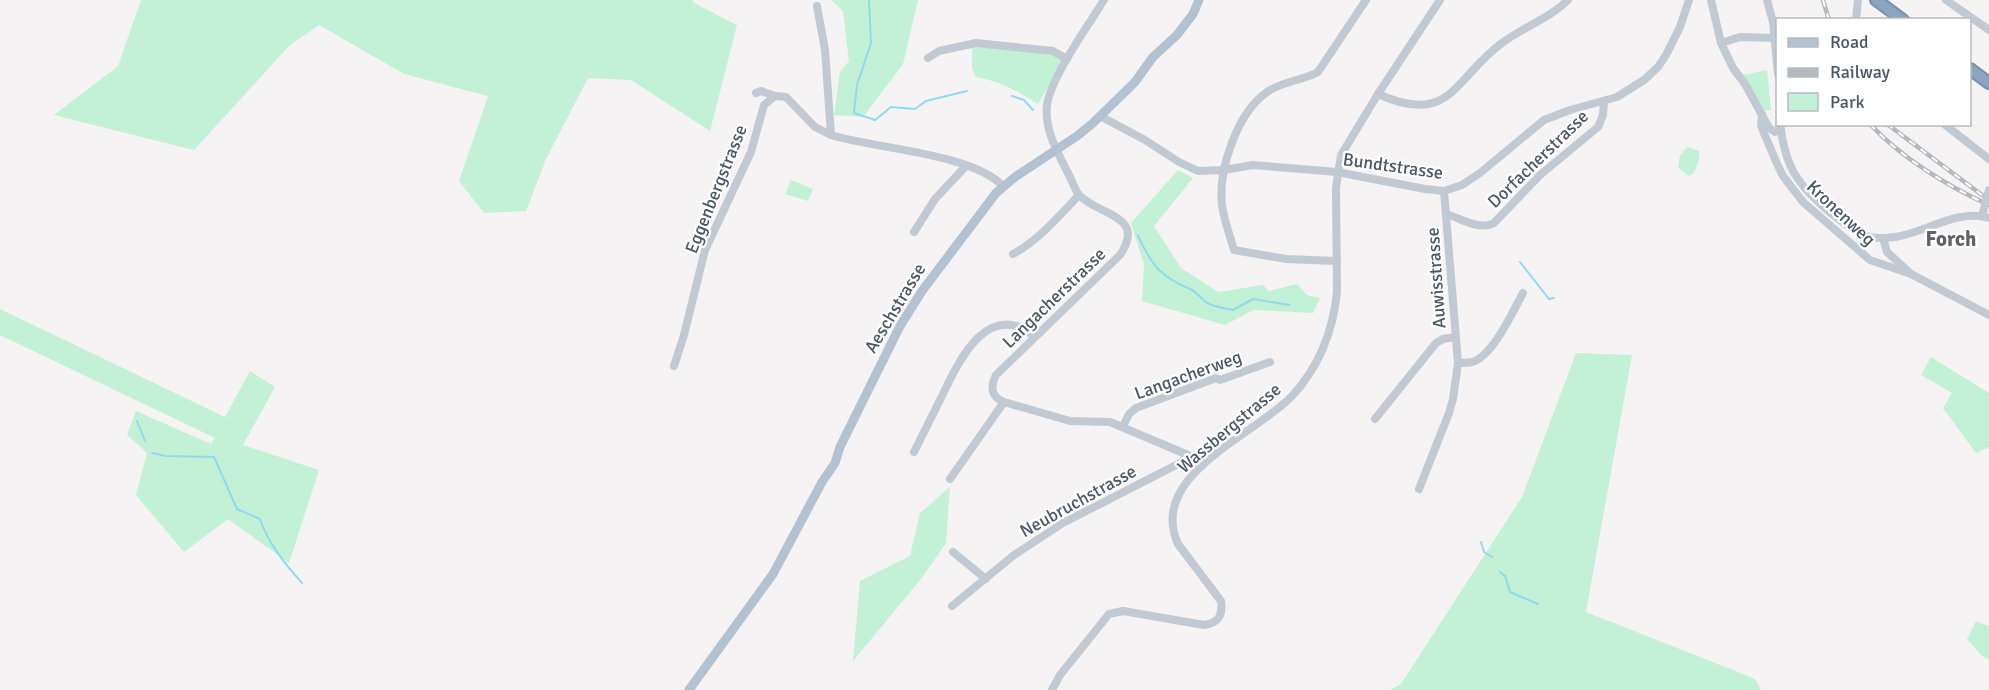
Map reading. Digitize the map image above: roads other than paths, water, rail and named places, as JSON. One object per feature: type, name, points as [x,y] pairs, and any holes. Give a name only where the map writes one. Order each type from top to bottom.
[{"type":"highway","points":[[1868,0],[1891,18]]},
{"type":"highway","points":[[1876,0],[1900,18]]},
{"type":"highway","points":[[1971,70],[1989,83]]},
{"type":"highway","points":[[1971,76],[1989,90]]},
{"type":"main road","name":"Aeschstrasse","points":[[689,690],[779,564],[822,482],[835,463],[860,405],[900,326],[921,291],[1003,186],[1085,130],[1101,116],[1135,82],[1153,57],[1177,35],[1193,14],[1199,0]]},
{"type":"street","points":[[1013,254],[1026,247],[1051,225],[1079,195],[1048,126],[1047,104],[1067,59],[1104,0]]},
{"type":"street","points":[[1336,261],[1286,259],[1234,250],[1222,204],[1224,170],[1231,145],[1248,111],[1266,92],[1279,85],[1318,72],[1366,0]]},
{"type":"street","name":"Wassbergstrasse","points":[[1052,690],[1060,675],[1109,614],[1123,611],[1204,625],[1213,624],[1219,619],[1222,610],[1221,601],[1178,544],[1172,523],[1172,510],[1181,489],[1202,466],[1290,398],[1314,367],[1330,331],[1335,309],[1335,213],[1337,172],[1341,155],[1440,0]]},
{"type":"street","points":[[1378,94],[1396,103],[1410,105],[1432,103],[1444,98],[1463,84],[1482,60],[1501,44],[1546,18],[1568,0]]},
{"type":"street","name":"Bundtstrasse","points":[[1101,116],[1198,171],[1224,170],[1253,165],[1337,172],[1444,191],[1462,185],[1480,173],[1544,120],[1617,97],[1644,80],[1658,67],[1673,41],[1689,0]]},
{"type":"street","name":"Kronenweg","points":[[1711,0],[1721,43],[1727,54],[1772,131],[1775,132],[1781,127]]},
{"type":"street","points":[[1767,0],[1773,22],[1776,50]]},
{"type":"street","points":[[1856,18],[1858,0]]},
{"type":"street","points":[[1946,0],[1989,30]]},
{"type":"street","points":[[817,6],[825,50],[831,135]]},
{"type":"street","points":[[1721,43],[1740,37],[1775,38]]},
{"type":"street","points":[[928,58],[939,51],[976,43],[1053,51],[1067,59]]},
{"type":"street","points":[[756,93],[761,91],[786,97],[815,127],[831,135],[943,159],[989,175],[1003,186]]},
{"type":"street","name":"Eggenbergstrasse","points":[[674,366],[705,250],[751,152],[764,105],[775,96]]},
{"type":"street","name":"Dorfacherstrasse","points":[[1446,214],[1480,226],[1486,227],[1494,223],[1540,176],[1598,127],[1604,115],[1604,102]]},
{"type":"street","name":"Kronenweg","points":[[1762,116],[1761,126],[1778,166],[1803,202],[1870,260],[1911,274]]},
{"type":"street","points":[[1947,126],[1989,159]]},
{"type":"street","points":[[1781,127],[1787,159],[1793,171],[1815,198],[1846,224],[1869,236],[1883,238],[1898,236],[1966,217],[1985,217],[1989,190]]},
{"type":"street","points":[[914,232],[935,199],[966,166]]},
{"type":"street","name":"Auwisstrasse","points":[[1419,489],[1449,413],[1458,363],[1444,191]]},
{"type":"street","name":"Langacherstrasse","points":[[1004,402],[997,399],[993,393],[992,384],[996,375],[1120,255],[1127,244],[1128,231],[1123,222],[1079,195]]},
{"type":"street","points":[[1883,238],[1887,252],[1911,274],[1989,315]]},
{"type":"street","points":[[1458,363],[1473,362],[1485,354],[1506,324],[1523,293]]},
{"type":"street","points":[[914,452],[961,357],[974,341],[993,328],[1008,325],[1025,329],[1035,337]]},
{"type":"street","points":[[1375,419],[1436,343],[1443,339],[1456,337]]},
{"type":"street","name":"Langacherweg","points":[[1123,426],[1129,414],[1136,408],[1216,378],[1220,380],[1270,362]]},
{"type":"street","points":[[950,479],[1004,402],[1070,421],[1110,422],[1123,426],[1188,455],[1202,466]]},
{"type":"street","name":"Neubruchstrasse","points":[[952,606],[1014,555],[1064,523],[1180,463],[1188,455]]},
{"type":"street","points":[[953,552],[986,579]]},
{"type":"waterway","points":[[869,0],[871,43],[857,85],[854,113],[875,120],[891,107],[915,109],[926,101],[967,91]]},
{"type":"waterway","points":[[1012,96],[1024,100],[1033,110]]},
{"type":"waterway","points":[[1138,236],[1153,263],[1165,275],[1194,291],[1209,304],[1233,310],[1253,299],[1289,305]]},
{"type":"waterway","points":[[1520,262],[1549,299],[1554,298]]},
{"type":"waterway","points":[[137,421],[145,441]]},
{"type":"waterway","points":[[152,453],[166,456],[214,457],[237,509],[260,519],[278,553],[302,583]]},
{"type":"waterway","points":[[1481,542],[1484,552],[1492,557]]},
{"type":"waterway","points":[[1500,572],[1505,576],[1510,592],[1538,604]]},
{"type":"railway","points":[[1823,0],[1828,18]]},
{"type":"railway","points":[[1872,126],[1896,148],[1926,170],[1989,205]]},
{"type":"railway","points":[[1890,126],[1986,198]]},
{"type":"district","name":"Forch","points":[[1951,239]]}]
